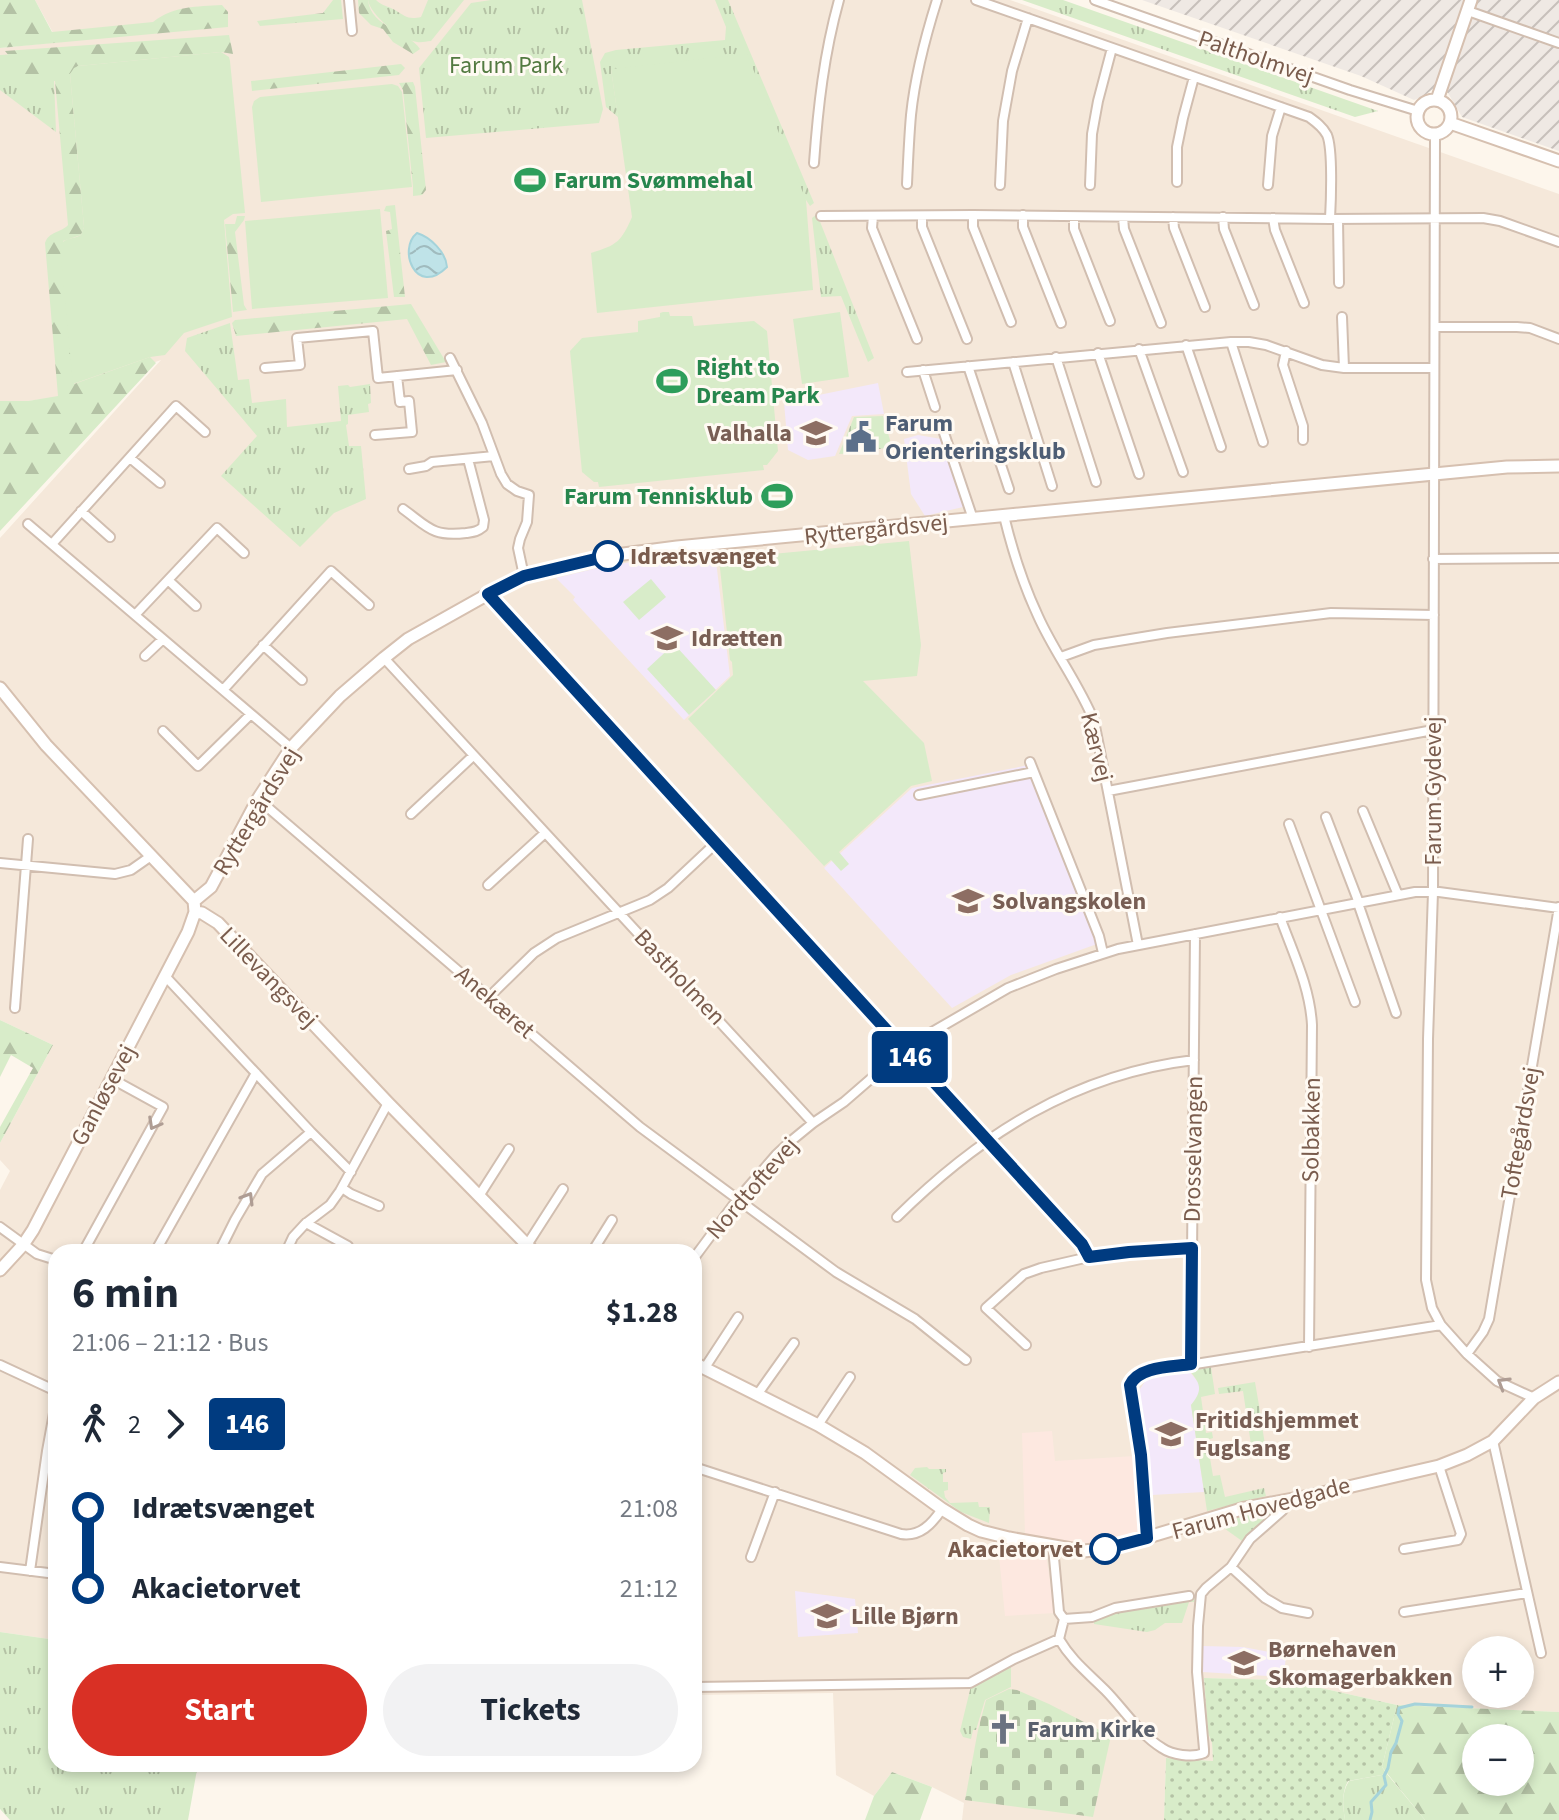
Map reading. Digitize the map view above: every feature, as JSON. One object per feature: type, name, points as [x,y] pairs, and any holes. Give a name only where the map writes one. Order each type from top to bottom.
[{"type":"street","points":[[349,0],[352,31]]},
{"type":"street","points":[[814,163],[819,98],[839,0]]},
{"type":"street","points":[[907,184],[917,75],[937,0]]},
{"type":"street","points":[[976,0],[1309,117],[1320,125],[1328,136],[1330,149],[1339,283]]},
{"type":"street","name":"Paltholmvej","points":[[1095,0],[1418,111]]},
{"type":"street","points":[[1437,100],[1470,5],[1559,43]]},
{"type":"street","points":[[1000,185],[1003,121],[1012,71],[1028,18]]},
{"type":"street","points":[[1090,185],[1092,134],[1112,48]]},
{"type":"street","points":[[1177,182],[1177,147],[1194,77]]},
{"type":"street","points":[[1437,100],[1449,108],[1450,123],[1442,132],[1428,133],[1417,118],[1418,111],[1424,104],[1437,100]]},
{"type":"street","points":[[1268,185],[1272,136],[1281,107]]},
{"type":"street","points":[[1450,123],[1559,161]]},
{"type":"street","name":"Farum Gydevej","points":[[1435,134],[1433,892],[1426,1280],[1432,1308],[1441,1325],[1467,1354],[1505,1387],[1534,1398]]},
{"type":"street","points":[[973,215],[973,227],[1011,322]]},
{"type":"street","points":[[1023,215],[1023,227],[1061,323]]},
{"type":"street","points":[[821,216],[1483,218],[1559,242]]},
{"type":"street","points":[[873,216],[872,228],[917,339]]},
{"type":"street","points":[[922,216],[922,227],[967,339]]},
{"type":"street","points":[[1074,217],[1074,229],[1110,321]]},
{"type":"street","points":[[1123,217],[1124,229],[1161,323]]},
{"type":"street","points":[[1173,217],[1174,228],[1205,307]]},
{"type":"street","points":[[1223,217],[1224,229],[1254,305]]},
{"type":"street","points":[[1273,218],[1304,303]]},
{"type":"street","points":[[1342,317],[1344,368]]},
{"type":"street","points":[[1435,327],[1530,328],[1559,339]]},
{"type":"street","points":[[265,368],[300,365],[297,338],[373,331],[378,378],[457,370]]},
{"type":"street","points":[[907,372],[1231,342],[1249,342],[1286,351],[1322,365],[1344,368],[1433,368]]},
{"type":"street","points":[[1231,342],[1263,442]]},
{"type":"street","points":[[1186,345],[1221,447]]},
{"type":"street","points":[[1139,349],[1183,472]]},
{"type":"street","points":[[1286,351],[1283,365],[1303,426],[1303,440]]},
{"type":"street","points":[[1098,353],[1139,474]]},
{"type":"street","points":[[1056,357],[1096,482]]},
{"type":"street","points":[[450,358],[482,423],[501,474],[507,484],[529,495],[527,522],[518,548],[524,576]]},
{"type":"street","points":[[1013,362],[1052,486]]},
{"type":"street","points":[[968,366],[1009,489]]},
{"type":"street","points":[[923,370],[935,407]]},
{"type":"street","points":[[375,435],[412,432],[409,401],[400,402],[397,376]]},
{"type":"street","points":[[52,544],[176,406],[205,432]]},
{"type":"street","points":[[944,433],[973,519]]},
{"type":"street","points":[[409,469],[432,462],[494,456]]},
{"type":"street","points":[[130,458],[160,483]]},
{"type":"street","points":[[403,509],[443,535],[477,532],[483,527],[484,520],[468,459]]},
{"type":"street","name":"Ryttergårdsvej","points":[[194,906],[211,887],[258,799],[291,748],[331,704],[384,658],[432,624],[524,576],[608,556],[664,549],[1507,467],[1559,466]]},
{"type":"street","points":[[81,511],[110,537]]},
{"type":"street","name":"Kærvej","points":[[1004,516],[1038,617],[1084,697],[1094,721],[1138,945]]},
{"type":"street","points":[[28,524],[291,748]]},
{"type":"street","points":[[135,615],[217,528],[244,553]]},
{"type":"street","points":[[1433,559],[1559,558]]},
{"type":"street","points":[[223,690],[331,571],[369,605]]},
{"type":"street","points":[[168,580],[196,606]]},
{"type":"street","points":[[488,594],[1082,1244],[1089,1257]]},
{"type":"street","points":[[1061,657],[1094,645],[1331,613],[1434,615]]},
{"type":"street","points":[[145,656],[163,639]]},
{"type":"street","points":[[263,645],[302,680]]},
{"type":"street","name":"Bastholmen","points":[[384,658],[813,1123]]},
{"type":"street","name":"Lillevangsvej","points":[[0,688],[46,745],[194,906],[218,923],[525,1244]]},
{"type":"street","points":[[163,731],[198,766],[251,714]]},
{"type":"street","points":[[1108,791],[1433,730]]},
{"type":"street","points":[[411,814],[473,756]]},
{"type":"street","points":[[1030,762],[1103,953]]},
{"type":"street","points":[[919,795],[1034,772]]},
{"type":"street","name":"Anekæret","points":[[258,799],[640,1127],[836,1272],[915,1319],[966,1360]]},
{"type":"street","points":[[1363,811],[1398,895]]},
{"type":"street","points":[[1326,817],[1396,1013]]},
{"type":"street","points":[[1289,824],[1355,1002]]},
{"type":"street","points":[[488,885],[545,833]]},
{"type":"street","points":[[15,1008],[28,839]]},
{"type":"street","points":[[489,997],[534,953],[557,938],[650,900],[668,888],[716,843]]},
{"type":"street","points":[[0,863],[115,874],[131,870],[151,856]]},
{"type":"street","name":"Nordtoftevej","points":[[702,1247],[776,1155],[813,1123],[844,1102],[904,1050],[1008,988],[1103,953],[1398,895],[1433,892],[1559,908]]},
{"type":"street","name":"Ganløsevej","points":[[0,1270],[23,1245],[112,1079],[188,932],[194,906]]},
{"type":"street","name":"Toftegårdsvej","points":[[1467,1354],[1489,1319],[1559,908]]},
{"type":"street","name":"Solbakken","points":[[1280,917],[1311,1005],[1309,1347]]},
{"type":"street","name":"Drosselvangen","points":[[1191,1364],[1195,934]]},
{"type":"street","points":[[165,976],[351,1172]]},
{"type":"street","points":[[897,1217],[986,1140],[1031,1112],[1116,1076],[1167,1063],[1194,1060]]},
{"type":"street","points":[[160,1244],[256,1073]]},
{"type":"street","points":[[87,1244],[163,1107],[112,1079]]},
{"type":"street","points":[[290,1244],[306,1223],[330,1205],[342,1188],[388,1103]]},
{"type":"street","points":[[223,1244],[262,1174],[311,1132]]},
{"type":"street","points":[[479,1196],[509,1149]]},
{"type":"street","points":[[342,1188],[379,1206]]},
{"type":"street","name":"Lillevangsvej","points":[[533,1244],[563,1189]]},
{"type":"street","points":[[597,1244],[612,1220]]},
{"type":"street","points":[[306,1223],[344,1244]]},
{"type":"street","points":[[0,1227],[37,1254],[48,1257]]},
{"type":"street","points":[[1026,1345],[986,1308],[1024,1274],[1089,1257],[1192,1248]]},
{"type":"street","points":[[702,1362],[738,1317]]},
{"type":"street","points":[[1147,1538],[1141,1455],[1130,1385],[1133,1379],[1145,1372],[1441,1325]]},
{"type":"street","points":[[757,1395],[794,1343]]},
{"type":"street","points":[[0,1365],[48,1387]]},
{"type":"street","points":[[702,1368],[818,1425],[865,1453],[942,1509],[925,1529],[911,1536],[702,1469]]},
{"type":"street","points":[[818,1425],[850,1377]]},
{"type":"street","name":"Farum Hovedgade","points":[[942,1509],[981,1531],[1053,1547],[1097,1551],[1245,1508],[1439,1466],[1493,1441],[1534,1398],[1558,1385]]},
{"type":"street","points":[[1493,1441],[1541,1653]]},
{"type":"street","points":[[30,1571],[48,1449]]},
{"type":"street","points":[[1404,1549],[1458,1540],[1461,1534],[1439,1466]]},
{"type":"street","points":[[751,1557],[775,1492]]},
{"type":"street","points":[[1053,1547],[1059,1612],[1064,1619],[1059,1639],[1076,1663],[1162,1749],[1199,1755],[1204,1753],[1197,1672],[1201,1594],[1231,1567],[1250,1539],[1283,1510],[1282,1501]]},
{"type":"street","points":[[0,1567],[48,1573]]},
{"type":"street","points":[[1231,1567],[1265,1598],[1282,1608],[1308,1613]]},
{"type":"street","points":[[1404,1612],[1527,1593]]},
{"type":"street","points":[[1064,1619],[1092,1617],[1115,1608],[1189,1596]]},
{"type":"street","points":[[702,1687],[970,1683],[1059,1639]]},
{"type":"shaded area","points":[[35,0],[1010,0],[1559,194],[1559,1712],[1466,1708],[1534,1708],[1534,1636],[1462,1636],[1462,1708],[1397,1705],[1285,1680],[1204,1678],[1213,1761],[1166,1758],[1164,1820],[962,1820],[964,1803],[892,1772],[874,1796],[836,1775],[833,1693],[702,1695],[702,1244],[48,1244],[48,1639],[0,1632],[0,1190],[10,1171],[0,1160],[0,1143],[53,1045],[0,1020],[0,538],[161,360],[58,397],[0,401],[0,48],[58,42]]},
{"type":"shaded area","points":[[1142,0],[1559,0],[1559,151],[1462,117],[1448,93],[1435,87],[1414,100],[1361,76]]},
{"type":"shaded area","name":"Valhalla","points":[[878,383],[884,414],[852,416],[835,456],[808,460],[788,450],[784,402]]},
{"type":"shaded area","points":[[918,435],[941,439],[963,507],[925,516],[911,494],[904,439]]},
{"type":"shaded area","name":"Idrætten","points":[[715,553],[730,676],[684,720],[556,578],[648,559]]},
{"type":"shaded area","name":"Solvangskolen","points":[[1029,765],[1097,944],[1011,975],[952,1008],[824,868],[912,788]]},
{"type":"shaded area","name":"Fritidshjemmet Fuglsang","points":[[1189,1371],[1199,1383],[1199,1396],[1191,1405],[1204,1492],[1152,1495],[1149,1451],[1138,1392],[1148,1377]]},
{"type":"shaded area","name":"Akacietorvet","points":[[1052,1431],[1055,1461],[1135,1456],[1140,1535],[1105,1545],[1079,1545],[1025,1534],[1022,1433]]},
{"type":"shaded area","points":[[998,1546],[1046,1555],[1055,1613],[1005,1616]]},
{"type":"shaded area","name":"Lille Bjørn","points":[[795,1591],[855,1599],[858,1633],[798,1637]]},
{"type":"shaded area","name":"Børnehaven Skomagerbakken","points":[[1202,1646],[1243,1647],[1286,1655],[1284,1677],[1202,1672]]},
{"type":"green space","points":[[0,0],[35,0],[52,32],[153,22],[178,10],[222,5],[228,12],[228,27],[0,48]]},
{"type":"green space","points":[[333,0],[341,0],[343,19],[260,26],[257,21],[323,13]]},
{"type":"green space","points":[[358,0],[368,0],[376,17],[420,49],[413,54],[393,42],[383,29],[371,25],[359,13]]},
{"type":"green space","points":[[368,0],[376,0],[413,18],[421,17],[428,0],[464,0],[431,41],[421,42],[403,37],[387,26],[374,13]]},
{"type":"green space","name":"Farum Park","points":[[491,0],[582,0],[603,109],[599,123],[426,138],[419,68],[471,3]]},
{"type":"green space","points":[[715,0],[728,0],[814,203],[810,206],[806,200],[611,69],[618,117],[606,107],[600,62],[605,53],[725,40],[726,27]]},
{"type":"green space","points":[[1022,0],[1063,0],[1378,111],[1355,117]]},
{"type":"green space","points":[[229,35],[233,54],[221,52],[78,66],[70,74],[84,227],[81,235],[63,241],[74,384],[150,357],[156,363],[0,531],[0,401],[28,401],[58,396],[45,243],[49,236],[68,225],[55,81],[30,82],[5,51]]},
{"type":"green space","points":[[53,52],[56,132],[0,90],[0,55]]},
{"type":"green space","points":[[221,52],[230,61],[245,213],[233,214],[224,220],[232,317],[184,333],[165,355],[150,357],[73,384],[60,248],[66,240],[81,235],[84,227],[70,74],[78,66]]},
{"type":"green space","points":[[747,54],[806,200],[813,290],[597,313],[591,253],[617,241],[632,217],[611,69]]},
{"type":"green space","points":[[401,64],[405,68],[399,75],[252,91],[251,81]]},
{"type":"green space","points":[[413,82],[426,190],[422,195],[413,196],[403,90],[399,83]]},
{"type":"green space","points":[[392,84],[402,92],[412,187],[261,202],[252,107],[254,101],[260,97]]},
{"type":"green space","points":[[395,205],[405,297],[394,297],[386,231],[392,229],[390,212],[384,211],[386,206]]},
{"type":"green space","points":[[380,209],[388,298],[252,309],[245,221]]},
{"type":"green space","points":[[817,214],[874,358],[868,362],[841,296],[821,297],[812,218]]},
{"type":"green space","points":[[237,216],[245,216],[235,232],[247,310],[233,312],[225,224],[235,224]]},
{"type":"green space","points":[[411,304],[446,362],[431,365],[407,319],[236,336],[232,323],[235,320]]},
{"type":"green space","name":"Right to Dream Park","points":[[663,312],[669,312],[670,316],[692,316],[694,326],[754,321],[767,331],[778,451],[767,465],[763,465],[764,470],[599,487],[598,482],[582,472],[570,351],[582,338],[638,332],[638,321],[660,317]]},
{"type":"green space","points":[[840,312],[849,377],[802,384],[793,319]]},
{"type":"green space","points":[[230,323],[238,380],[249,379],[252,403],[286,399],[287,427],[341,421],[338,386],[370,384],[369,412],[348,415],[346,425],[349,446],[361,446],[366,499],[334,513],[300,547],[221,476],[257,436],[185,351],[187,338]]},
{"type":"green space","points":[[883,416],[892,447],[839,454],[854,417]]},
{"type":"green space","points":[[909,541],[921,645],[917,676],[863,681],[924,743],[932,781],[911,786],[839,852],[849,864],[841,871],[831,860],[824,866],[688,719],[733,675],[719,559]]},
{"type":"green space","points":[[651,579],[666,597],[639,620],[623,602]]},
{"type":"green space","points":[[674,644],[716,690],[689,715],[647,669]]},
{"type":"green space","points":[[0,1020],[53,1045],[0,1143],[0,1127],[33,1068],[11,1055],[0,1077]]},
{"type":"green space","points":[[1211,1367],[1215,1394],[1201,1397],[1206,1433],[1212,1432],[1213,1438],[1207,1440],[1213,1476],[1220,1475],[1225,1497],[1264,1488],[1266,1496],[1207,1511],[1191,1405],[1199,1387],[1189,1370]]},
{"type":"green space","points":[[1255,1382],[1261,1417],[1267,1417],[1269,1425],[1262,1426],[1267,1457],[1253,1458],[1243,1391],[1219,1394],[1218,1388]]},
{"type":"green space","points":[[915,1468],[946,1469],[943,1482],[948,1482],[948,1490],[944,1491],[950,1503],[978,1502],[979,1507],[990,1507],[989,1523],[961,1512],[910,1475]]},
{"type":"green space","points":[[1263,1508],[1273,1514],[1242,1541],[1221,1526],[1221,1519]]},
{"type":"green space","points":[[1196,1597],[1194,1602],[1189,1602],[1182,1623],[1165,1623],[1147,1632],[1094,1624],[1094,1621],[1111,1613]]},
{"type":"green space","points":[[0,1632],[48,1639],[48,1772],[197,1772],[188,1820],[10,1820],[0,1809]]},
{"type":"green space","points":[[1011,1667],[1011,1687],[985,1700],[971,1739],[963,1737],[960,1731],[971,1686]]},
{"type":"green space","points":[[1204,1678],[1285,1680],[1397,1705],[1382,1767],[1387,1774],[1348,1781],[1343,1795],[1345,1820],[1164,1820],[1166,1758],[1213,1761]]},
{"type":"green space","points":[[1009,1689],[1049,1704],[1111,1736],[1093,1817],[965,1800],[986,1700]]},
{"type":"green space","points":[[1397,1705],[1559,1712],[1559,1820],[1425,1820],[1382,1767]]},
{"type":"green space","points":[[892,1772],[932,1787],[920,1820],[865,1820],[874,1796]]},
{"type":"green space","points":[[1387,1774],[1425,1820],[1345,1820],[1344,1795],[1349,1781]]},
{"type":"water","points":[[417,233],[432,242],[444,256],[447,267],[436,275],[426,277],[413,268],[409,249]]},
{"type":"waterway","points":[[1370,1820],[1371,1802],[1386,1785],[1384,1776],[1402,1721],[1399,1708],[1415,1704],[1462,1706]]},
{"type":"bus line","name":"146","points":[[608,556],[524,576],[488,594],[1082,1244],[1089,1257],[1192,1248],[1191,1364],[1145,1372],[1137,1375],[1130,1385],[1141,1455],[1147,1538],[1105,1549]]},
{"type":"place","name":"Farum Svømmehal","points":[[530,180]]},
{"type":"place","name":"Right to Dream Park","points":[[672,381]]},
{"type":"place","name":"Valhalla","points":[[816,433]]},
{"type":"place","name":"Farum Orienteringsklub","points":[[861,437]]},
{"type":"place","name":"Farum Tennisklub","points":[[777,496]]},
{"type":"place","name":"Idrætsvænget","points":[[608,556]]},
{"type":"place","name":"Idrætten","points":[[667,638]]},
{"type":"place","name":"Solvangskolen","points":[[968,901]]},
{"type":"place","name":"Fritidshjemmet Fuglsang","points":[[1171,1434]]},
{"type":"place","name":"Akacietorvet","points":[[1105,1549]]},
{"type":"place","name":"Lille Bjørn","points":[[827,1616]]},
{"type":"place","name":"Børnehaven Skomagerbakken","points":[[1244,1663]]},
{"type":"place","name":"Farum Kirke","points":[[1003,1729]]}]
